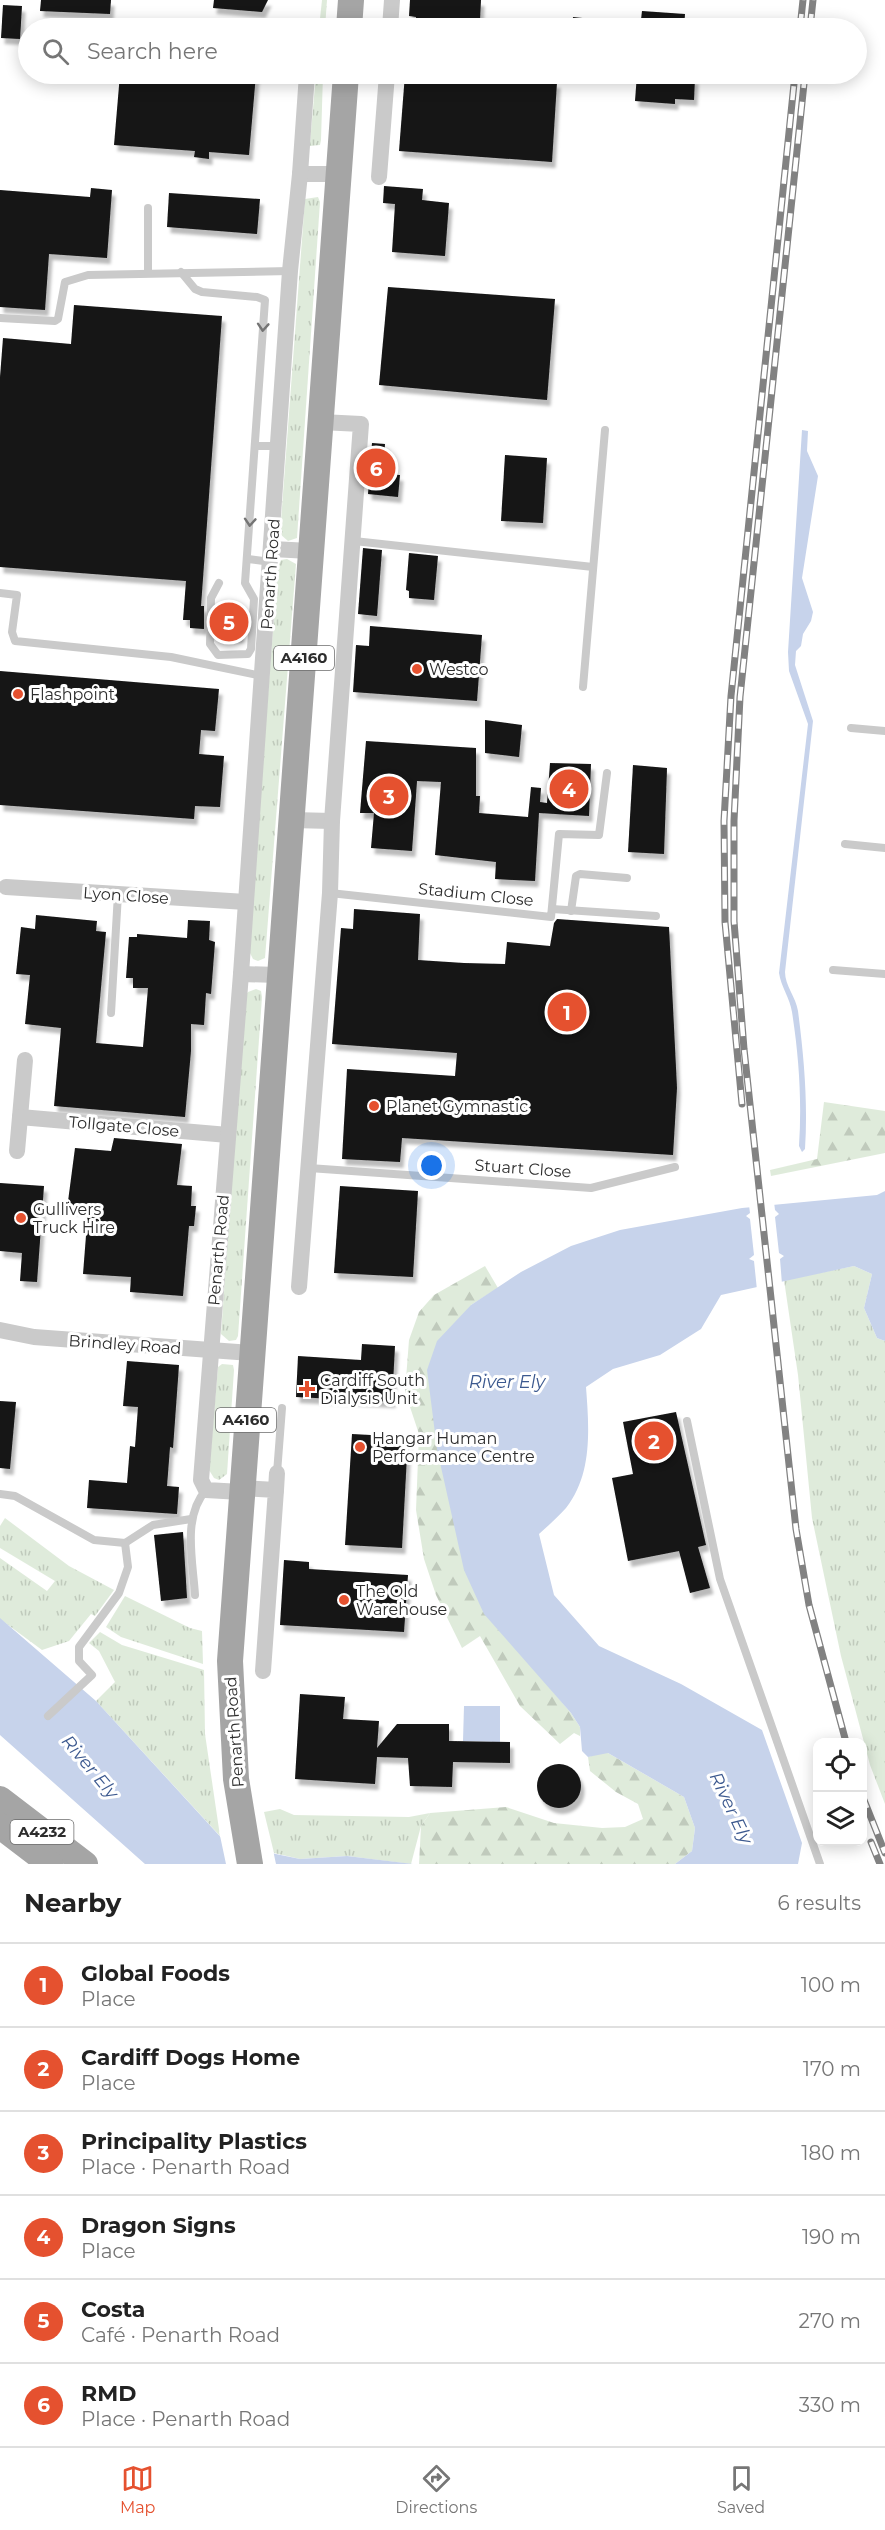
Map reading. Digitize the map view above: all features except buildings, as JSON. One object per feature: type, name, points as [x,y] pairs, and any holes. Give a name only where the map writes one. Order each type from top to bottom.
[{"type":"main road","points":[[350,18],[351,0]]},
{"type":"main road","name":"Penarth Road","points":[[250,1864],[236,1779],[230,1661],[278,975],[292,820],[345,84]]},
{"type":"main road","name":"A4232","points":[[0,1799],[85,1864]]},
{"type":"main road","name":"A4232","points":[[0,1826],[50,1864]]},
{"type":"street","points":[[391,18],[392,0]]},
{"type":"street","name":"Penarth Road","points":[[206,1490],[201,1480],[210,1351],[242,974],[290,271],[306,84]]},
{"type":"street","points":[[380,177],[386,84]]},
{"type":"street","points":[[300,174],[339,174]]},
{"type":"street","points":[[299,1287],[330,893],[332,821],[362,424],[321,422]]},
{"type":"street","points":[[272,555],[310,551]]},
{"type":"street","points":[[292,820],[332,821]]},
{"type":"street","name":"Lyon Close","points":[[6,886],[246,902]]},
{"type":"street","points":[[242,974],[278,975]]},
{"type":"street","points":[[17,1151],[25,1060]]},
{"type":"street","name":"Tollgate Close","points":[[20,1117],[228,1135]]},
{"type":"street","name":"Brindley Road","points":[[0,1330],[34,1337],[252,1353]]},
{"type":"street","points":[[206,1490],[241,1490],[277,1482],[263,1671]]},
{"type":"lane","points":[[148,208],[148,273]]},
{"type":"lane","points":[[0,318],[55,321],[58,319],[65,282],[74,277],[181,272],[290,271]]},
{"type":"lane","points":[[181,272],[195,289],[265,300],[245,583],[254,599],[251,649],[248,654],[218,655],[210,644],[211,598],[219,583]]},
{"type":"lane","points":[[583,687],[605,430]]},
{"type":"lane","points":[[255,446],[279,446]]},
{"type":"lane","points":[[354,541],[593,567]]},
{"type":"lane","points":[[248,559],[272,555]]},
{"type":"lane","points":[[0,592],[17,595],[12,632],[15,641],[171,657],[263,677]]},
{"type":"lane","points":[[850,728],[885,731]]},
{"type":"lane","name":"Stadium Close","points":[[330,893],[551,917],[559,834],[599,835],[606,773]]},
{"type":"lane","points":[[845,844],[885,848]]},
{"type":"lane","points":[[571,911],[576,876],[580,874],[627,878]]},
{"type":"lane","points":[[111,1013],[118,894]]},
{"type":"lane","points":[[552,909],[656,916]]},
{"type":"lane","points":[[833,970],[885,974]]},
{"type":"lane","name":"Stuart Close","points":[[309,1168],[591,1188],[675,1167]]},
{"type":"lane","points":[[277,1482],[282,1408]]},
{"type":"lane","points":[[687,1421],[720,1579],[820,1864]]},
{"type":"lane","points":[[195,1595],[191,1519],[198,1499],[206,1490]]},
{"type":"lane","points":[[0,1494],[15,1496],[94,1540],[125,1543],[153,1525],[191,1519]]},
{"type":"lane","points":[[48,1716],[92,1675],[79,1661],[79,1647],[119,1593],[128,1567],[125,1543]]},
{"type":"green space","points":[[322,0],[327,0],[326,18],[320,18]]},
{"type":"green space","points":[[315,84],[323,84],[320,145],[310,146]]},
{"type":"green space","points":[[318,197],[320,202],[297,538],[288,541],[280,534],[305,199]]},
{"type":"green space","points":[[287,559],[296,564],[265,958],[258,961],[253,959],[248,949],[278,567],[281,560]]},
{"type":"green space","points":[[256,989],[261,991],[262,997],[238,1336],[236,1340],[229,1341],[221,1334],[245,996]]},
{"type":"green space","points":[[824,1102],[885,1111],[885,1153],[771,1176],[770,1170],[817,1159]]},
{"type":"green space","points":[[485,1266],[498,1288],[471,1305],[549,1687],[580,1727],[580,1736],[574,1733],[560,1744],[520,1706],[480,1636],[462,1648],[436,1595],[424,1559],[416,1510],[419,1434],[405,1392],[409,1340],[419,1312],[434,1295]]},
{"type":"green space","points":[[854,1266],[872,1274],[864,1308],[877,1338],[885,1341],[885,1804],[870,1765],[867,1738],[863,1738],[841,1656],[812,1518],[798,1375],[784,1280]]},
{"type":"green space","points":[[222,1364],[233,1365],[234,1370],[227,1474],[219,1480],[214,1478],[209,1470],[218,1367]]},
{"type":"green space","points":[[5,1518],[69,1566],[114,1590],[95,1616],[91,1614],[69,1641],[42,1650],[0,1619],[0,1558],[47,1591],[55,1581],[0,1548],[0,1526]]},
{"type":"green space","points":[[125,1596],[190,1628],[202,1631],[203,1664],[121,1637],[106,1627]]},
{"type":"green space","points":[[100,1632],[122,1645],[204,1670],[205,1734],[220,1836],[96,1701],[115,1682],[99,1651],[89,1643]]},
{"type":"green space","points":[[608,1753],[684,1797],[695,1828],[692,1851],[675,1864],[419,1864],[421,1826],[430,1813],[506,1807],[554,1823],[602,1828],[625,1827],[643,1819],[638,1804],[616,1792],[590,1771],[588,1757]]},
{"type":"green space","points":[[280,1809],[294,1815],[409,1817],[430,1813],[421,1826],[411,1864],[347,1856],[300,1859],[274,1853],[264,1812]]},
{"type":"water","points":[[802,430],[808,431],[807,451],[818,476],[802,578],[813,612],[811,621],[803,634],[801,646],[796,651],[795,665],[813,721],[785,972],[797,1006],[802,1046],[806,1114],[805,1149],[802,1152],[799,1146],[800,1096],[794,1029],[791,1007],[779,973],[808,724],[789,671],[788,652]]},
{"type":"water","name":"River Ely","points":[[885,1191],[885,1341],[877,1338],[864,1308],[872,1274],[854,1266],[721,1295],[701,1329],[660,1355],[613,1369],[586,1387],[588,1434],[581,1480],[566,1508],[539,1534],[554,1595],[599,1646],[681,1684],[762,1730],[802,1843],[798,1864],[675,1864],[692,1851],[695,1828],[684,1797],[608,1753],[588,1757],[582,1751],[580,1727],[571,1713],[484,1614],[464,1570],[437,1449],[427,1370],[437,1341],[471,1305],[521,1272],[571,1246],[620,1230],[742,1208],[877,1195]]},
{"type":"water","name":"River Ely","points":[[0,1618],[96,1701],[227,1844],[300,1859],[347,1856],[413,1864],[145,1864],[0,1735]]},
{"type":"water","points":[[464,1706],[500,1706],[500,1742],[463,1741]]},
{"type":"pier","points":[[774,1202],[775,1210],[779,1214],[775,1217],[779,1253],[784,1256],[780,1259],[782,1284],[757,1290],[754,1261],[749,1259],[754,1255],[750,1219],[746,1216],[750,1213],[749,1205]]},
{"type":"pier","points":[[219,1831],[228,1841],[273,1850],[276,1864],[226,1864]]},
{"type":"railway","points":[[801,18],[803,0]]},
{"type":"railway","points":[[811,18],[813,0]]},
{"type":"railway","points":[[742,1104],[725,922],[724,821],[731,696],[794,84]]},
{"type":"railway","points":[[804,84],[740,697],[734,821],[734,921],[744,1049],[796,1529],[809,1605],[845,1738]]},
{"type":"railway","points":[[867,1808],[885,1853]]},
{"type":"railway","points":[[871,1842],[880,1864]]},
{"type":"place","name":"RMD","points":[[376,468]]},
{"type":"place","name":"Costa","points":[[229,622]]},
{"type":"place","name":"Westco","points":[[417,669]]},
{"type":"place","name":"Flashpoint","points":[[18,694]]},
{"type":"place","name":"Dragon Signs","points":[[569,789]]},
{"type":"place","name":"Principality Plastics","points":[[389,796]]},
{"type":"place","name":"Global Foods","points":[[567,1012]]},
{"type":"place","name":"Planet Gymnastic","points":[[374,1106]]},
{"type":"place","name":"Gullivers Truck Hire","points":[[21,1218]]},
{"type":"place","name":"Cardiff South Dialysis Unit","points":[[307,1389]]},
{"type":"place","name":"Cardiff Dogs Home","points":[[654,1441]]},
{"type":"place","name":"Hangar Human Performance Centre","points":[[360,1447]]},
{"type":"place","name":"The Old Warehouse","points":[[344,1600]]}]
